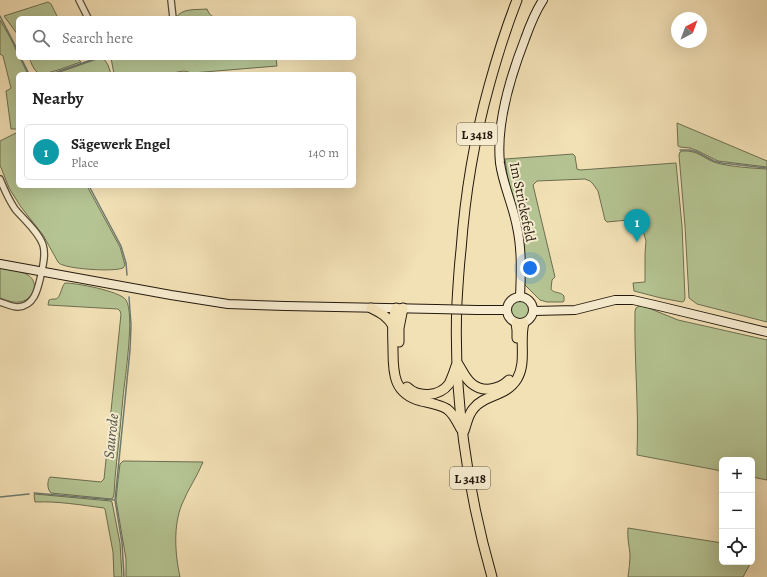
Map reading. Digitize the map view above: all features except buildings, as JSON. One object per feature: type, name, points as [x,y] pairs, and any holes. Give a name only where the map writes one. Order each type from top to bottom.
[{"type":"main road","name":"L 3418","points":[[492,577],[471,488],[463,434],[458,363],[457,302],[464,213],[469,175],[488,88],[499,50],[517,0]]},
{"type":"main road","name":"Im Strickefeld","points":[[520,297],[520,238],[502,172],[500,135],[505,104],[516,62],[530,25],[543,0]]},
{"type":"main road","points":[[0,264],[228,304],[507,310]]},
{"type":"main road","points":[[520,297],[531,303],[534,311],[531,319],[520,323],[509,318],[507,310],[512,299],[520,297]]},
{"type":"main road","points":[[534,311],[575,310],[615,300],[633,300],[767,332]]},
{"type":"main road","points":[[372,308],[388,318],[393,326]]},
{"type":"main road","name":"L 3418","points":[[399,308],[399,373],[405,385],[414,392],[421,394],[429,395],[441,391],[449,383],[458,363]]},
{"type":"main road","name":"L 3418","points":[[399,308],[393,319],[393,372],[396,383],[409,396],[448,409],[453,414],[463,434]]},
{"type":"main road","name":"L 3418","points":[[458,363],[466,378],[476,386],[488,389],[496,388],[502,385],[512,376],[516,362],[517,334],[520,323]]},
{"type":"main road","name":"L 3418","points":[[463,434],[469,416],[474,407],[482,401],[507,390],[518,377],[522,359],[522,332],[520,323]]},
{"type":"street","points":[[79,0],[87,16]]},
{"type":"street","points":[[170,0],[173,16]]},
{"type":"street","points":[[0,179],[12,203],[35,231],[43,245],[44,251],[42,271],[36,294],[31,301],[18,307],[0,302]]},
{"type":"green space","points":[[48,2],[51,4],[57,16],[16,16],[16,32],[4,16]]},
{"type":"green space","points":[[207,9],[211,16],[177,16],[185,11]]},
{"type":"green space","points":[[0,20],[14,44],[16,60],[21,60],[27,72],[16,72],[16,129],[11,129],[6,91],[11,88],[3,56],[0,54]]},
{"type":"green space","points":[[30,60],[79,60],[81,62],[51,72],[37,72]]},
{"type":"green space","points":[[94,60],[105,60],[110,72],[60,72]]},
{"type":"green space","points":[[111,60],[276,60],[277,66],[204,72],[114,72]]},
{"type":"green space","points":[[677,123],[767,161],[767,167],[718,161],[690,148],[680,147],[678,146]]},
{"type":"green space","points":[[16,133],[16,188],[88,188],[120,247],[125,265],[123,268],[111,270],[84,269],[68,266],[58,262],[43,235],[21,207],[9,188],[0,165],[0,141]]},
{"type":"green space","points":[[682,151],[697,153],[712,161],[723,164],[767,169],[767,322],[697,304],[689,298],[679,155]]},
{"type":"green space","points":[[573,154],[575,156],[577,169],[580,170],[676,163],[682,226],[684,301],[682,302],[661,298],[634,291],[633,283],[645,282],[646,241],[644,234],[634,223],[628,220],[607,222],[605,220],[598,191],[590,181],[585,179],[537,181],[533,185],[555,277],[552,280],[551,289],[554,292],[562,294],[564,296],[564,301],[547,302],[540,300],[525,285],[523,237],[508,181],[505,159]]},
{"type":"green space","points":[[0,268],[25,273],[32,279],[34,283],[33,292],[28,299],[19,302],[11,302],[0,298]]},
{"type":"green space","points":[[65,283],[88,286],[115,294],[126,300],[129,307],[129,346],[114,494],[113,498],[111,499],[51,493],[48,487],[50,477],[101,482],[104,479],[121,314],[118,309],[48,305],[49,300],[58,298]]},
{"type":"green space","points":[[520,300],[527,303],[530,310],[527,317],[520,320],[513,317],[510,310],[513,303]]},
{"type":"green space","points":[[639,306],[646,307],[678,320],[767,340],[767,480],[755,478],[755,457],[719,457],[719,470],[637,455],[635,347],[636,308]]},
{"type":"green space","points":[[123,461],[203,462],[184,499],[177,521],[176,550],[180,577],[126,577],[126,559],[116,500],[120,464]]},
{"type":"green space","points":[[35,494],[111,501],[120,543],[122,577],[114,577],[113,552],[104,508],[61,503],[35,502]]},
{"type":"green space","points":[[628,528],[719,543],[719,565],[749,565],[743,577],[628,577],[630,554]]},
{"type":"waterway","name":"Saurode","points":[[0,16],[16,47]]},
{"type":"waterway","name":"Saurode","points":[[22,60],[28,72]]},
{"type":"waterway","points":[[57,72],[91,60]]},
{"type":"waterway","points":[[680,150],[697,152],[714,161],[722,163],[767,168]]},
{"type":"waterway","name":"Saurode","points":[[90,188],[121,246],[126,263],[127,275]]},
{"type":"waterway","name":"Saurode","points":[[124,577],[122,543],[115,500],[130,350],[131,325],[129,297]]},
{"type":"waterway","points":[[34,493],[114,500]]},
{"type":"waterway","points":[[0,497],[29,494]]},
{"type":"place","name":"Sägewerk Engel","points":[[637,242]]}]
